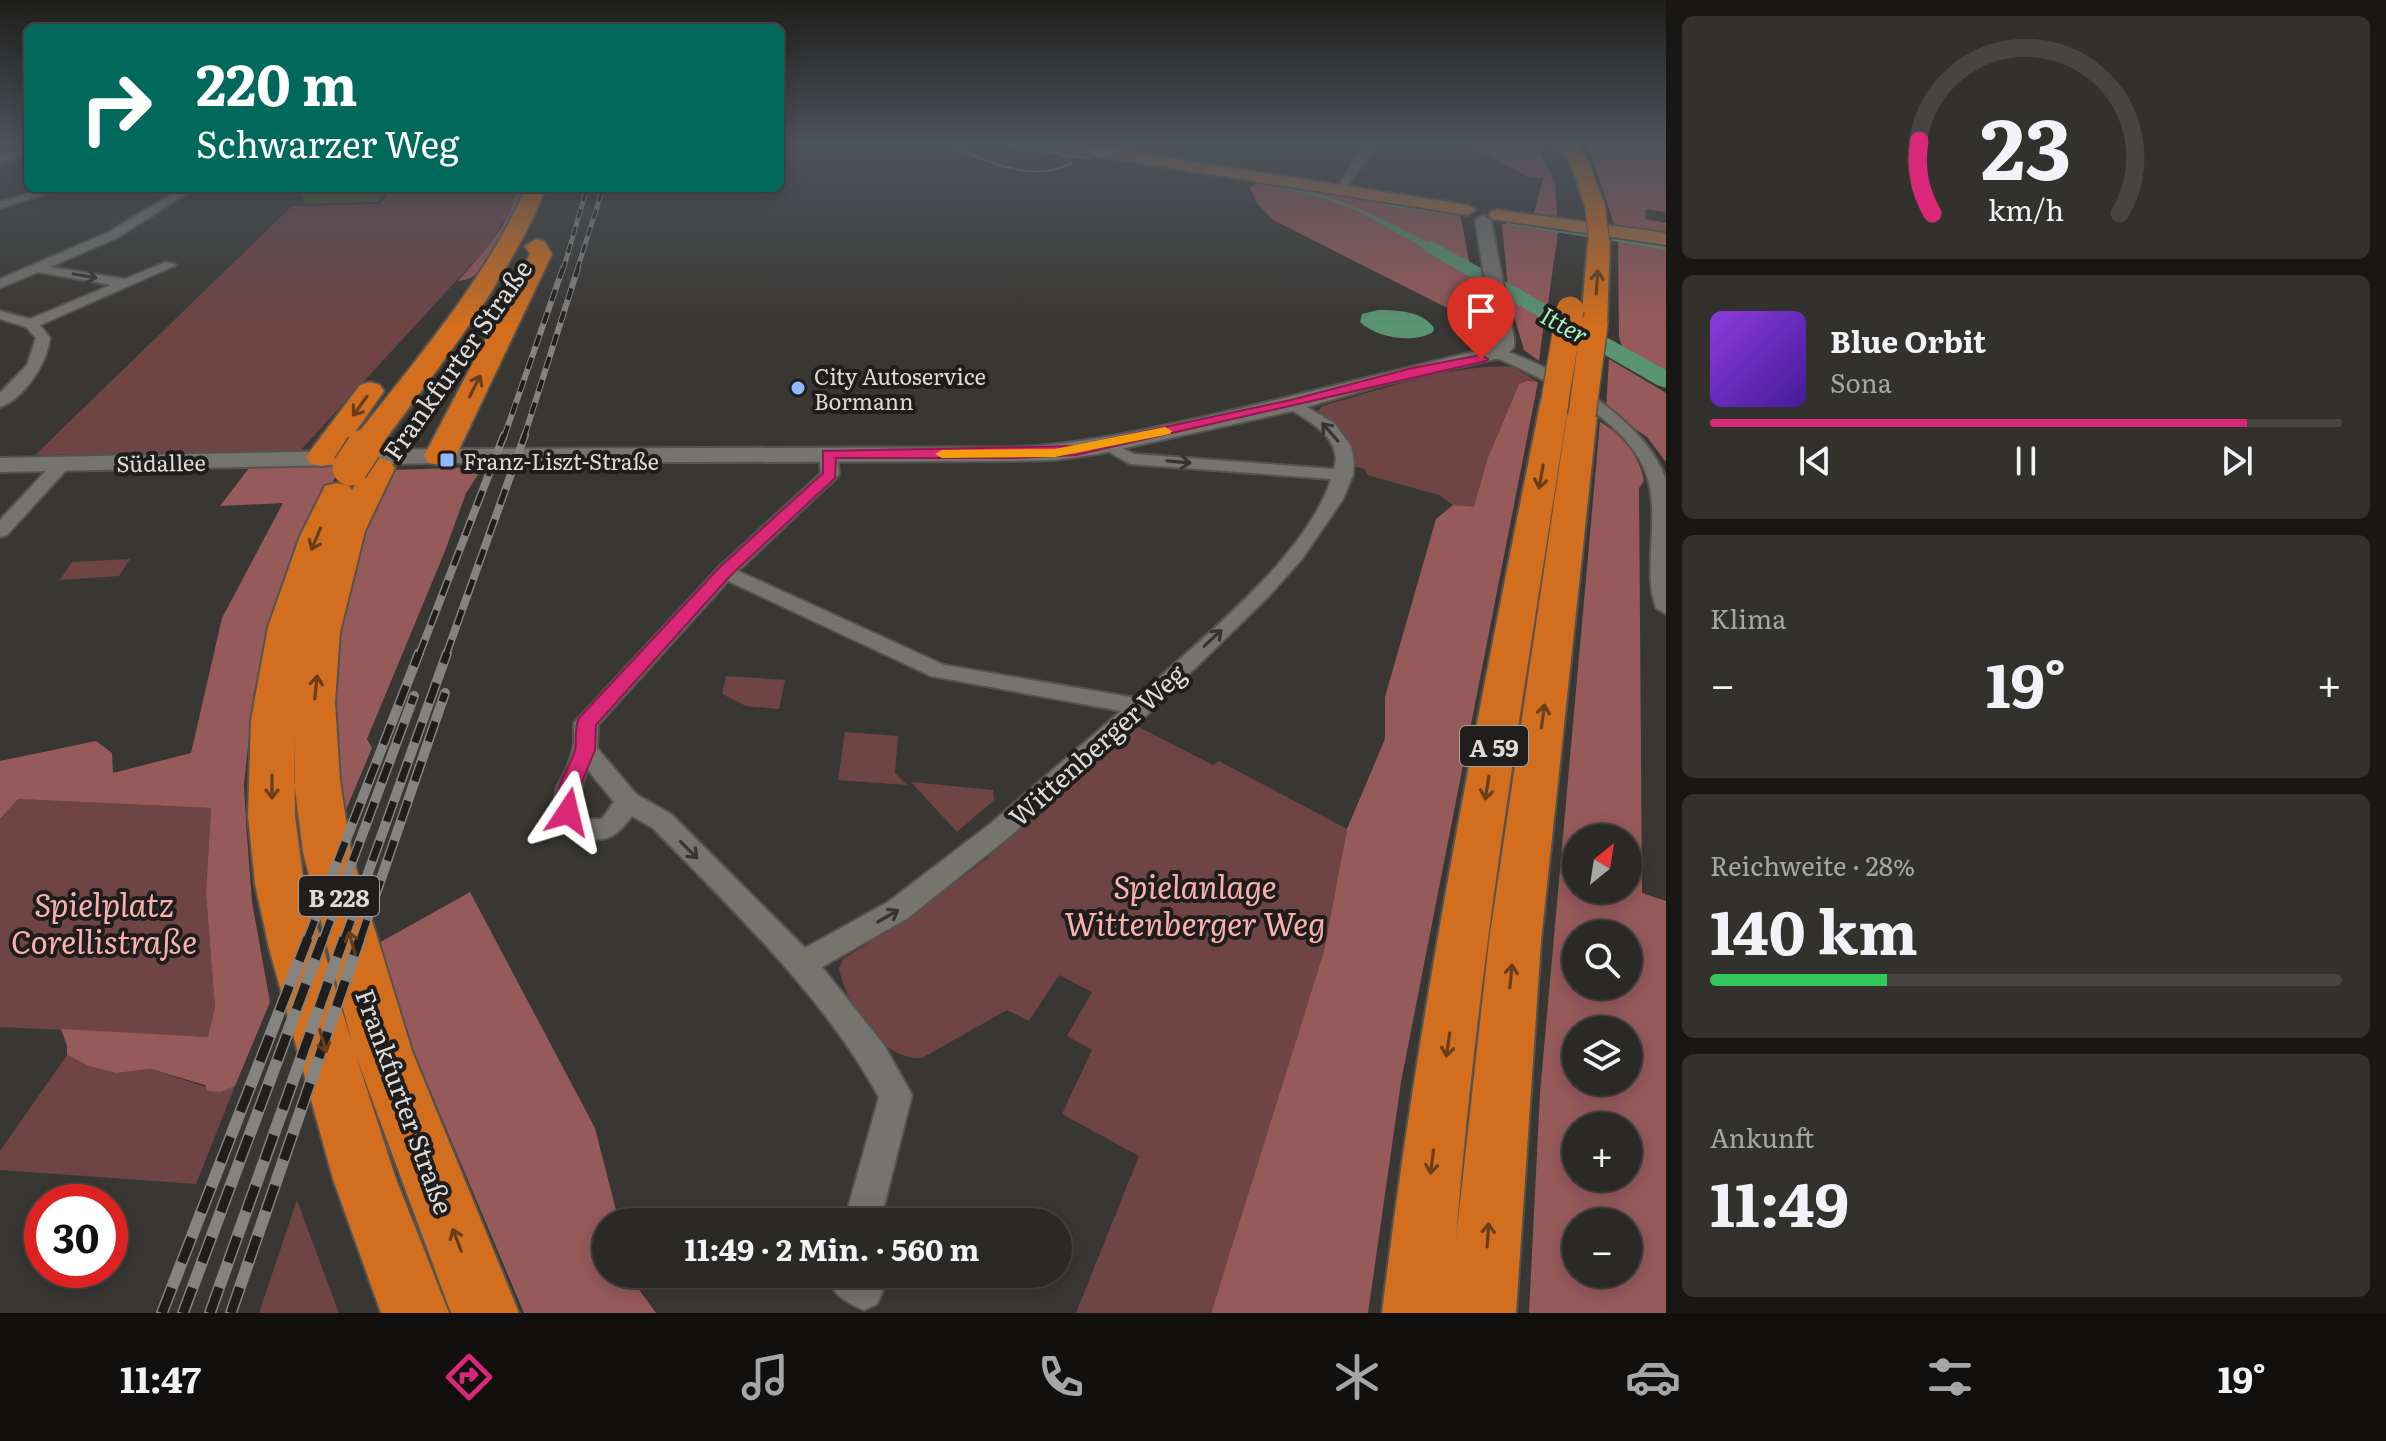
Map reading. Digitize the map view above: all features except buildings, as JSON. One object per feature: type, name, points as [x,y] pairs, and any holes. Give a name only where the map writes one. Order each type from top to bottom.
[{"type":"highway","name":"Frankfurter Straße","points":[[415,1313],[359,1162],[286,913],[276,864],[272,818],[271,709],[289,622],[309,557],[361,458],[481,291],[516,235],[530,203]]},
{"type":"highway","name":"A 59","points":[[1416,1313],[1429,1185],[1488,779],[1569,407],[1594,325],[1585,204]]},
{"type":"highway","name":"Frankfurter Straße","points":[[440,456],[541,254],[542,236],[361,458],[348,531],[321,632],[314,702],[317,781],[327,852],[383,1051],[485,1313]]},
{"type":"highway","name":"A 59","points":[[1482,1313],[1515,941],[1569,407],[1570,310],[1588,239]]},
{"type":"highway","points":[[361,458],[395,362],[478,276],[492,272]]},
{"type":"highway","points":[[359,1162],[384,1313]]},
{"type":"main road","points":[[1418,203],[1482,215],[1666,239]]},
{"type":"main road","points":[[1482,215],[1505,343],[1497,353]]},
{"type":"main road","name":"Südallee","points":[[0,465],[440,456],[1055,453],[1293,404],[1497,353]]},
{"type":"street","points":[[0,284],[41,269],[113,235],[165,203]]},
{"type":"street","points":[[31,324],[170,265]]},
{"type":"street","points":[[41,269],[128,284]]},
{"type":"street","points":[[0,315],[31,324],[43,338],[42,353],[34,368],[0,402]]},
{"type":"street","points":[[1497,353],[1527,365],[1574,393],[1613,422],[1648,458],[1659,484],[1660,586],[1666,608]]},
{"type":"street","points":[[1105,445],[1130,459],[1344,475],[1342,446],[1328,427],[1293,404]]},
{"type":"street","points":[[628,802],[610,827],[596,830],[580,827],[568,812],[566,794],[585,750],[586,723],[725,572],[830,474],[828,454]]},
{"type":"street","points":[[0,531],[62,464]]},
{"type":"street","name":"Wittenberger Weg","points":[[802,964],[898,910],[982,845],[1141,707],[1260,594],[1295,555],[1334,499],[1344,475]]},
{"type":"street","points":[[725,572],[939,671],[1141,707]]},
{"type":"street","points":[[585,750],[628,802],[662,821],[802,964],[873,1055],[896,1095],[866,1208]]},
{"type":"green space","points":[[515,203],[490,244],[299,452],[35,455],[292,206]]},
{"type":"green space","points":[[1513,367],[1538,382],[1519,384],[1487,460],[1474,508],[1453,505],[1439,495],[1367,475],[1365,469],[1351,466],[1336,428],[1318,411],[1322,406],[1442,374],[1467,369]]},
{"type":"green space","points":[[130,559],[119,576],[60,580],[72,562]]},
{"type":"green space","points":[[726,676],[785,680],[779,709],[746,706],[722,694]]},
{"type":"green space","name":"Spielanlage Wittenberger Weg","points":[[1135,725],[1213,765],[1219,761],[1347,829],[1324,951],[1211,1313],[1076,1313],[1139,1156],[1062,1114],[1092,1050],[1067,1036],[1092,992],[1059,975],[1029,1021],[1007,1010],[922,1058],[893,1050],[868,1028],[849,998],[839,968],[843,959],[907,919],[985,860]]},
{"type":"green space","points":[[845,732],[898,736],[895,773],[907,785],[838,780]]},
{"type":"green space","points":[[911,782],[993,790],[994,800],[957,832]]},
{"type":"green space","name":"Spielplatz Corellistraße","points":[[18,799],[211,808],[206,894],[215,1008],[208,1037],[0,1027],[0,819]]},
{"type":"green space","points":[[67,1055],[89,1066],[116,1073],[151,1069],[221,1092],[235,1086],[196,1184],[0,1170],[0,1151]]},
{"type":"green space","points":[[297,1200],[339,1313],[259,1313]]},
{"type":"shaded area","points":[[513,203],[522,203],[487,263],[468,279],[458,281],[485,249]]},
{"type":"shaded area","points":[[1257,203],[1400,203],[1460,213],[1481,325],[1273,220]]},
{"type":"shaded area","points":[[1338,203],[1346,203],[1369,213],[1472,266],[1473,275],[1356,210]]},
{"type":"shaded area","points":[[1537,203],[1556,203],[1557,216],[1534,213]]},
{"type":"shaded area","points":[[1607,203],[1666,203],[1666,212],[1646,209],[1645,219],[1666,223],[1666,235],[1615,227]]},
{"type":"shaded area","points":[[1511,221],[1559,226],[1547,310],[1508,289],[1502,224]]},
{"type":"shaded area","points":[[1618,236],[1666,246],[1666,372],[1622,347],[1619,337]]},
{"type":"shaded area","points":[[1508,296],[1545,315],[1539,361],[1524,350]]},
{"type":"shaded area","points":[[1378,310],[1416,315],[1429,322],[1434,328],[1433,332],[1416,338],[1395,338],[1367,328],[1360,322],[1362,314]]},
{"type":"shaded area","points":[[1609,359],[1666,393],[1666,462],[1647,437],[1606,409]]},
{"type":"shaded area","points":[[1538,382],[1401,1082],[1368,1313],[1211,1313],[1324,951],[1347,829],[1385,739],[1385,697],[1436,519],[1453,505],[1474,507],[1487,460],[1519,384]]},
{"type":"shaded area","points":[[1600,422],[1616,433],[1639,463],[1644,481],[1639,488],[1641,824],[1564,824]]},
{"type":"shaded area","points":[[341,465],[308,534],[254,692],[244,784],[246,823],[252,902],[270,1002],[235,1086],[221,1092],[208,1091],[205,1085],[151,1069],[116,1073],[89,1066],[67,1055],[61,1029],[208,1037],[215,1008],[206,894],[211,808],[18,799],[0,819],[0,761],[96,741],[112,753],[113,773],[191,753],[222,618],[283,503],[220,506],[249,468]]},
{"type":"shaded area","points":[[483,467],[466,493],[367,739],[372,748],[340,824],[330,774],[334,647],[355,547],[392,470]]},
{"type":"shaded area","points":[[1562,847],[1562,904],[1642,904],[1642,893],[1666,901],[1666,1313],[1529,1313],[1540,1093]]},
{"type":"shaded area","points":[[470,892],[595,1128],[615,1208],[592,1208],[592,1288],[638,1288],[656,1313],[524,1313],[384,981],[377,944]]},
{"type":"waterway","points":[[1384,204],[1447,213]]},
{"type":"waterway","points":[[1508,223],[1666,248]]},
{"type":"waterway","name":"Itter","points":[[1432,247],[1666,380]]},
{"type":"railway","points":[[563,270],[583,203]]},
{"type":"railway","points":[[577,270],[598,203]]},
{"type":"railway","points":[[504,437],[563,268]]},
{"type":"railway","points":[[524,437],[578,268]]},
{"type":"railway","points":[[419,655],[504,435]]},
{"type":"railway","points":[[446,655],[525,435]]},
{"type":"railway","points":[[307,940],[419,653]]},
{"type":"railway","points":[[344,940],[447,653]]},
{"type":"railway","points":[[360,940],[445,693]]},
{"type":"railway","points":[[323,940],[414,696]]},
{"type":"railway","points":[[162,1313],[308,938]]},
{"type":"railway","points":[[183,1313],[323,938]]},
{"type":"railway","points":[[210,1313],[344,938]]},
{"type":"railway","points":[[231,1313],[360,938]]},
{"type":"slow traffic","points":[[942,454],[1076,451],[1165,431]]},
{"type":"place","name":"City Autoservice Bormann","points":[[798,388]]},
{"type":"place","name":"Franz-Liszt-Straße","points":[[447,460]]},
{"type":"route","points":[[568,812],[566,794],[585,750],[586,723],[725,572],[830,474],[828,454],[1076,451],[1293,404],[1412,372],[1481,359]]}]
